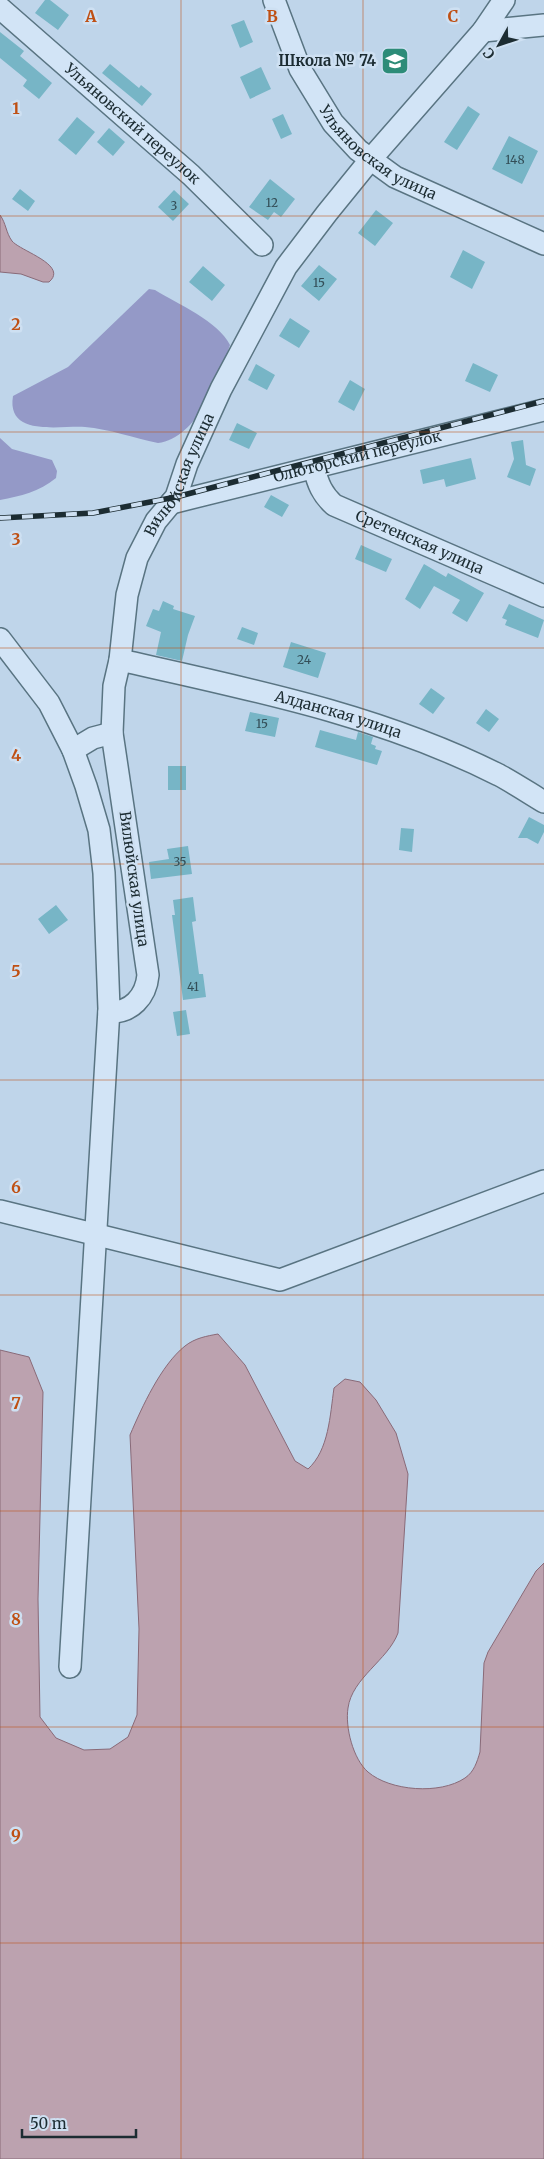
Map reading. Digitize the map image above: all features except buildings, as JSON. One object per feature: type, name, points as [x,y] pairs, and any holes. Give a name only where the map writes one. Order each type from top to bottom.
[{"type":"street","name":"Ульяновская улица","points":[[274,0],[305,77],[333,123],[370,160],[380,169],[410,185],[544,244]]},
{"type":"street","name":"Вилюйская улица","points":[[109,1012],[122,1012],[134,1005],[145,989],[148,975],[112,733],[114,686],[120,660],[127,595],[137,558],[156,521],[176,497],[187,464],[222,389],[286,267],[327,212],[370,160],[483,32],[504,0]]},
{"type":"street","name":"Ульяновский переулок","points":[[0,8],[190,175],[262,245]]},
{"type":"street","points":[[483,32],[544,25]]},
{"type":"street","name":"Олюторский переулок","points":[[171,503],[544,410]]},
{"type":"street","name":"Сретенская улица","points":[[314,468],[318,485],[324,496],[334,505],[544,596]]},
{"type":"street","points":[[0,638],[49,703],[73,750],[99,830],[104,873],[109,1012],[70,1667]]},
{"type":"street","name":"Алданская улица","points":[[120,660],[322,707],[386,727],[492,772],[544,802]]},
{"type":"street","points":[[73,750],[93,738],[112,733]]},
{"type":"street","points":[[0,1210],[280,1280],[544,1181]]},
{"type":"shaded area","points":[[0,215],[12,241],[41,259],[53,270],[53,276],[49,282],[43,282],[21,274],[0,272]]},
{"type":"shaded area","points":[[149,289],[155,290],[186,307],[207,321],[224,336],[230,345],[205,405],[184,430],[172,439],[158,443],[94,428],[38,426],[27,424],[18,418],[13,409],[13,396],[68,367]]},
{"type":"shaded area","points":[[0,438],[12,449],[52,460],[57,471],[56,478],[43,487],[29,493],[0,500]]},
{"type":"shaded area","points":[[218,1334],[245,1365],[295,1461],[308,1469],[315,1461],[324,1442],[330,1420],[334,1388],[345,1379],[360,1382],[376,1400],[396,1433],[408,1474],[398,1633],[387,1652],[356,1687],[351,1697],[347,1716],[354,1751],[368,1772],[377,1778],[402,1787],[429,1789],[455,1783],[471,1773],[480,1752],[484,1663],[488,1652],[536,1571],[544,1563],[544,2159],[0,2159],[0,1350],[29,1357],[43,1392],[38,1599],[40,1717],[56,1738],[84,1750],[110,1749],[128,1737],[137,1715],[139,1629],[130,1435],[153,1387],[176,1354],[193,1341]]},
{"type":"railway","points":[[0,518],[93,513],[176,497],[544,401]]},
{"type":"place","name":"Школа № 74","points":[[395,61]]}]
